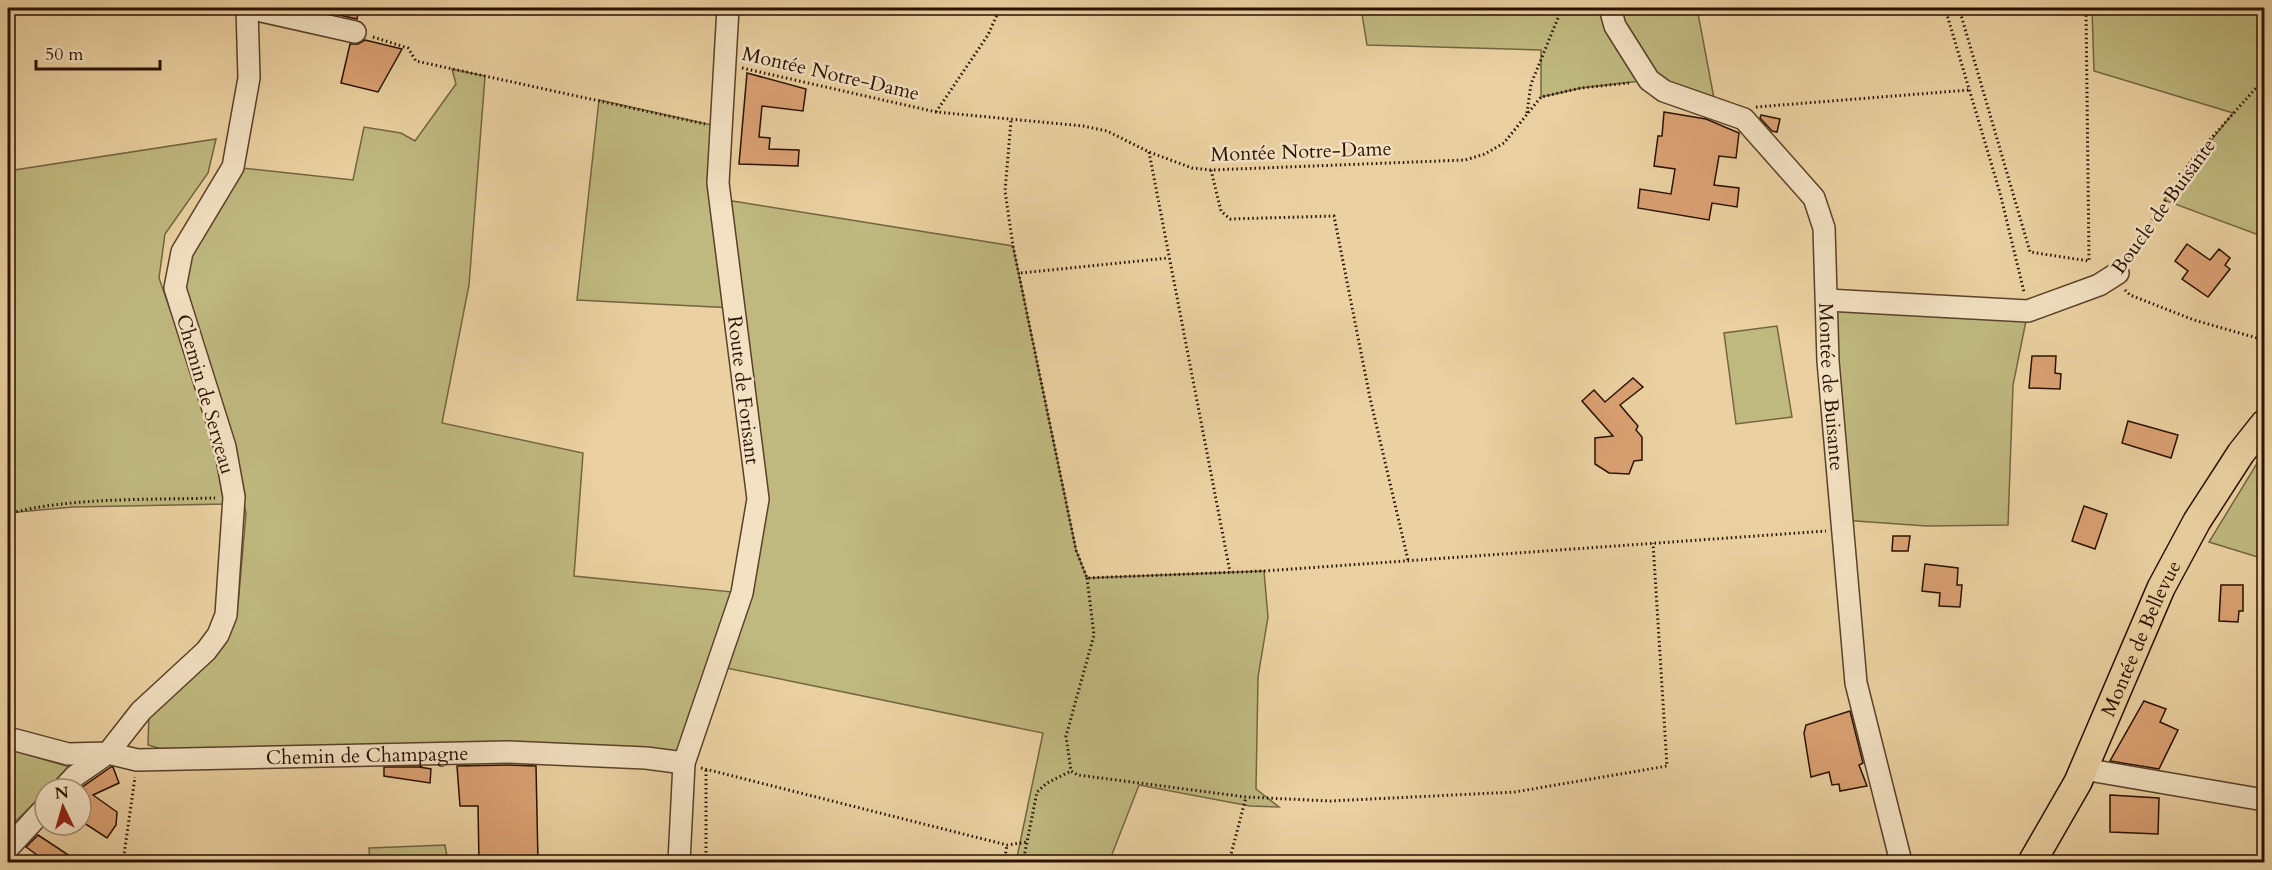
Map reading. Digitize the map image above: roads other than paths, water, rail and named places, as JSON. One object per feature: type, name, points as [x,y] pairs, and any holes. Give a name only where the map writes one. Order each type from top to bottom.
[{"type":"main road","name":"Montée de Bellevue","points":[[2032,862],[2083,769],[2166,579],[2197,521],[2241,453],[2265,424]]},
{"type":"street","points":[[247,8],[355,32]]},
{"type":"street","name":"Chemin de Serveau","points":[[108,753],[141,711],[206,651],[218,635],[226,615],[234,497],[225,447],[175,288],[182,252],[233,167],[249,78],[247,8]]},
{"type":"street","name":"Route de Forisant","points":[[679,862],[684,763],[742,593],[758,499],[718,183],[728,8]]},
{"type":"street","name":"Montée de Buisante","points":[[1610,8],[1616,26],[1649,80],[1664,91],[1744,119],[1814,198],[1824,228],[1828,361],[1856,683],[1901,862]]},
{"type":"street","name":"Boucle de Buisante","points":[[1827,300],[2028,311],[2099,285],[2118,273]]},
{"type":"street","name":"Chemin de Champagne","points":[[8,738],[68,754],[108,753],[137,760],[508,752],[646,758],[684,763]]},
{"type":"street","points":[[74,777],[108,753]]},
{"type":"street","points":[[2083,769],[2265,800]]},
{"type":"street","points":[[8,848],[33,821]]}]
